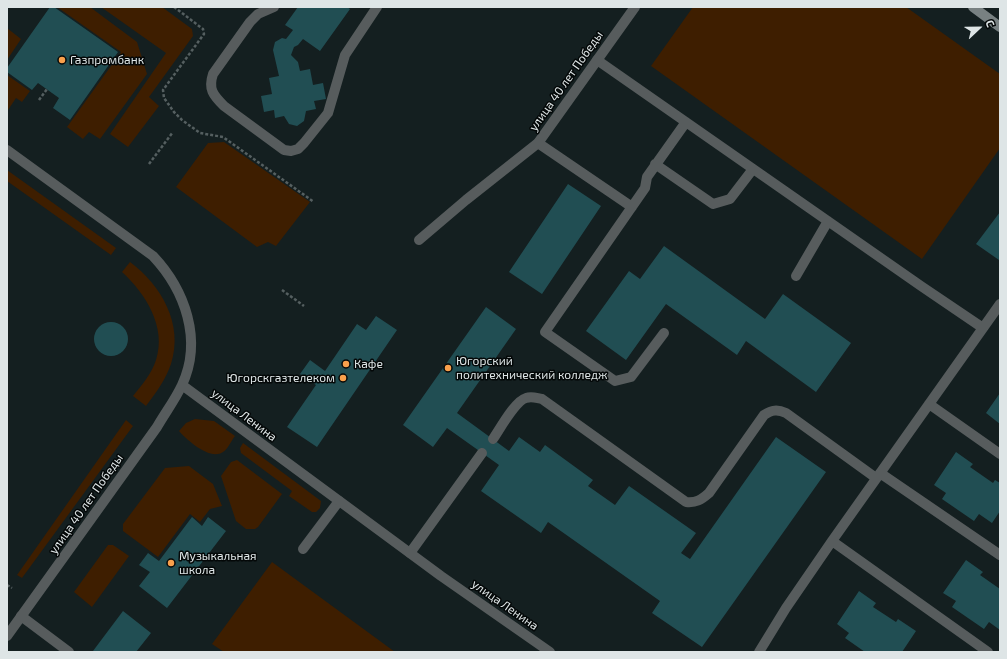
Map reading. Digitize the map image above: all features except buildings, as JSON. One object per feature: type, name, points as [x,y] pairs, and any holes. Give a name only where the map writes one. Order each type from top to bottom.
[{"type":"street","points":[[274,7],[258,14],[250,22],[213,74],[210,83],[216,99],[284,150],[298,149],[304,144],[328,113],[345,55],[377,7]]},
{"type":"street","name":"улица 40 лет Победы","points":[[419,240],[466,200],[538,143],[635,7]]},
{"type":"street","points":[[972,7],[1000,27]]},
{"type":"street","points":[[597,60],[983,328]]},
{"type":"street","points":[[664,333],[631,377],[615,381],[545,332],[645,188],[647,176],[686,122]]},
{"type":"street","points":[[538,143],[632,207]]},
{"type":"street","points":[[7,150],[153,256],[162,266],[177,288],[191,328],[191,354],[188,369],[182,385]]},
{"type":"street","points":[[655,164],[713,204],[730,198],[753,169]]},
{"type":"street","points":[[796,276],[828,221]]},
{"type":"street","points":[[759,652],[786,608],[1000,304]]},
{"type":"street","name":"улица 40 лет Победы","points":[[7,636],[156,427],[182,385]]},
{"type":"street","name":"улица Ленина","points":[[182,385],[441,576],[550,652]]},
{"type":"street","points":[[493,439],[518,404],[525,398],[534,397],[542,399],[686,502],[694,502],[702,500],[709,493],[764,415],[771,411],[778,410],[786,413],[878,476],[1000,555]]},
{"type":"street","points":[[929,404],[1000,454]]},
{"type":"street","points":[[410,553],[482,453]]},
{"type":"street","points":[[303,549],[338,501]]},
{"type":"street","points":[[832,542],[988,652]]},
{"type":"street","points":[[21,616],[69,652]]},
{"type":"path","points":[[174,7],[194,22]]},
{"type":"path","points":[[39,100],[47,89]]},
{"type":"path","points":[[149,164],[173,132]]},
{"type":"path","points":[[282,290],[304,306]]},
{"type":"path","points":[[7,585],[12,588]]},
{"type":"shaded area","points":[[57,7],[90,7],[137,42],[147,74],[100,139],[89,132],[83,139],[67,127],[121,52]]},
{"type":"shaded area","points":[[101,7],[162,7],[192,29],[193,36],[149,97],[159,106],[128,147],[110,134],[166,53]]},
{"type":"shaded area","points":[[693,7],[906,7],[1000,74],[1000,148],[922,259],[651,66]]},
{"type":"shaded area","points":[[7,28],[21,39],[7,60]]},
{"type":"shaded area","points":[[7,75],[30,91],[22,102],[16,98],[8,110]]},
{"type":"shaded area","points":[[224,142],[310,202],[276,246],[268,242],[257,247],[176,187],[208,143]]},
{"type":"shaded area","points":[[7,170],[116,248],[111,255],[7,181]]},
{"type":"shaded area","points":[[130,262],[141,271],[160,294],[172,320],[174,334],[174,349],[169,370],[146,406],[133,396],[152,370],[159,348],[159,335],[152,312],[146,300],[131,280],[122,272]]},
{"type":"shaded area","points":[[195,419],[214,421],[235,436],[225,451],[218,454],[205,452],[193,444],[179,431],[186,423]]},
{"type":"shaded area","points":[[126,420],[133,426],[22,578],[17,575]]},
{"type":"shaded area","points":[[243,443],[321,501],[320,508],[316,512],[312,512],[289,496],[292,491],[241,453],[240,448]]},
{"type":"shaded area","points":[[237,460],[282,494],[255,529],[246,529],[236,521],[221,476],[231,462]]},
{"type":"shaded area","points":[[189,466],[213,484],[222,506],[210,509],[200,522],[190,514],[158,557],[123,531],[123,524],[165,468]]},
{"type":"shaded area","points":[[108,545],[113,545],[129,556],[92,607],[74,592]]},
{"type":"shaded area","points":[[272,562],[395,652],[224,652],[212,644]]},
{"type":"place","name":"Газпромбанк","points":[[62,60]]},
{"type":"place","name":"Кафе","points":[[346,364]]},
{"type":"place","name":"Югорский политехнический колледж","points":[[448,368]]},
{"type":"place","name":"Югорскгазтелеком","points":[[343,378]]},
{"type":"place","name":"Музыкальная школа","points":[[171,563]]}]
